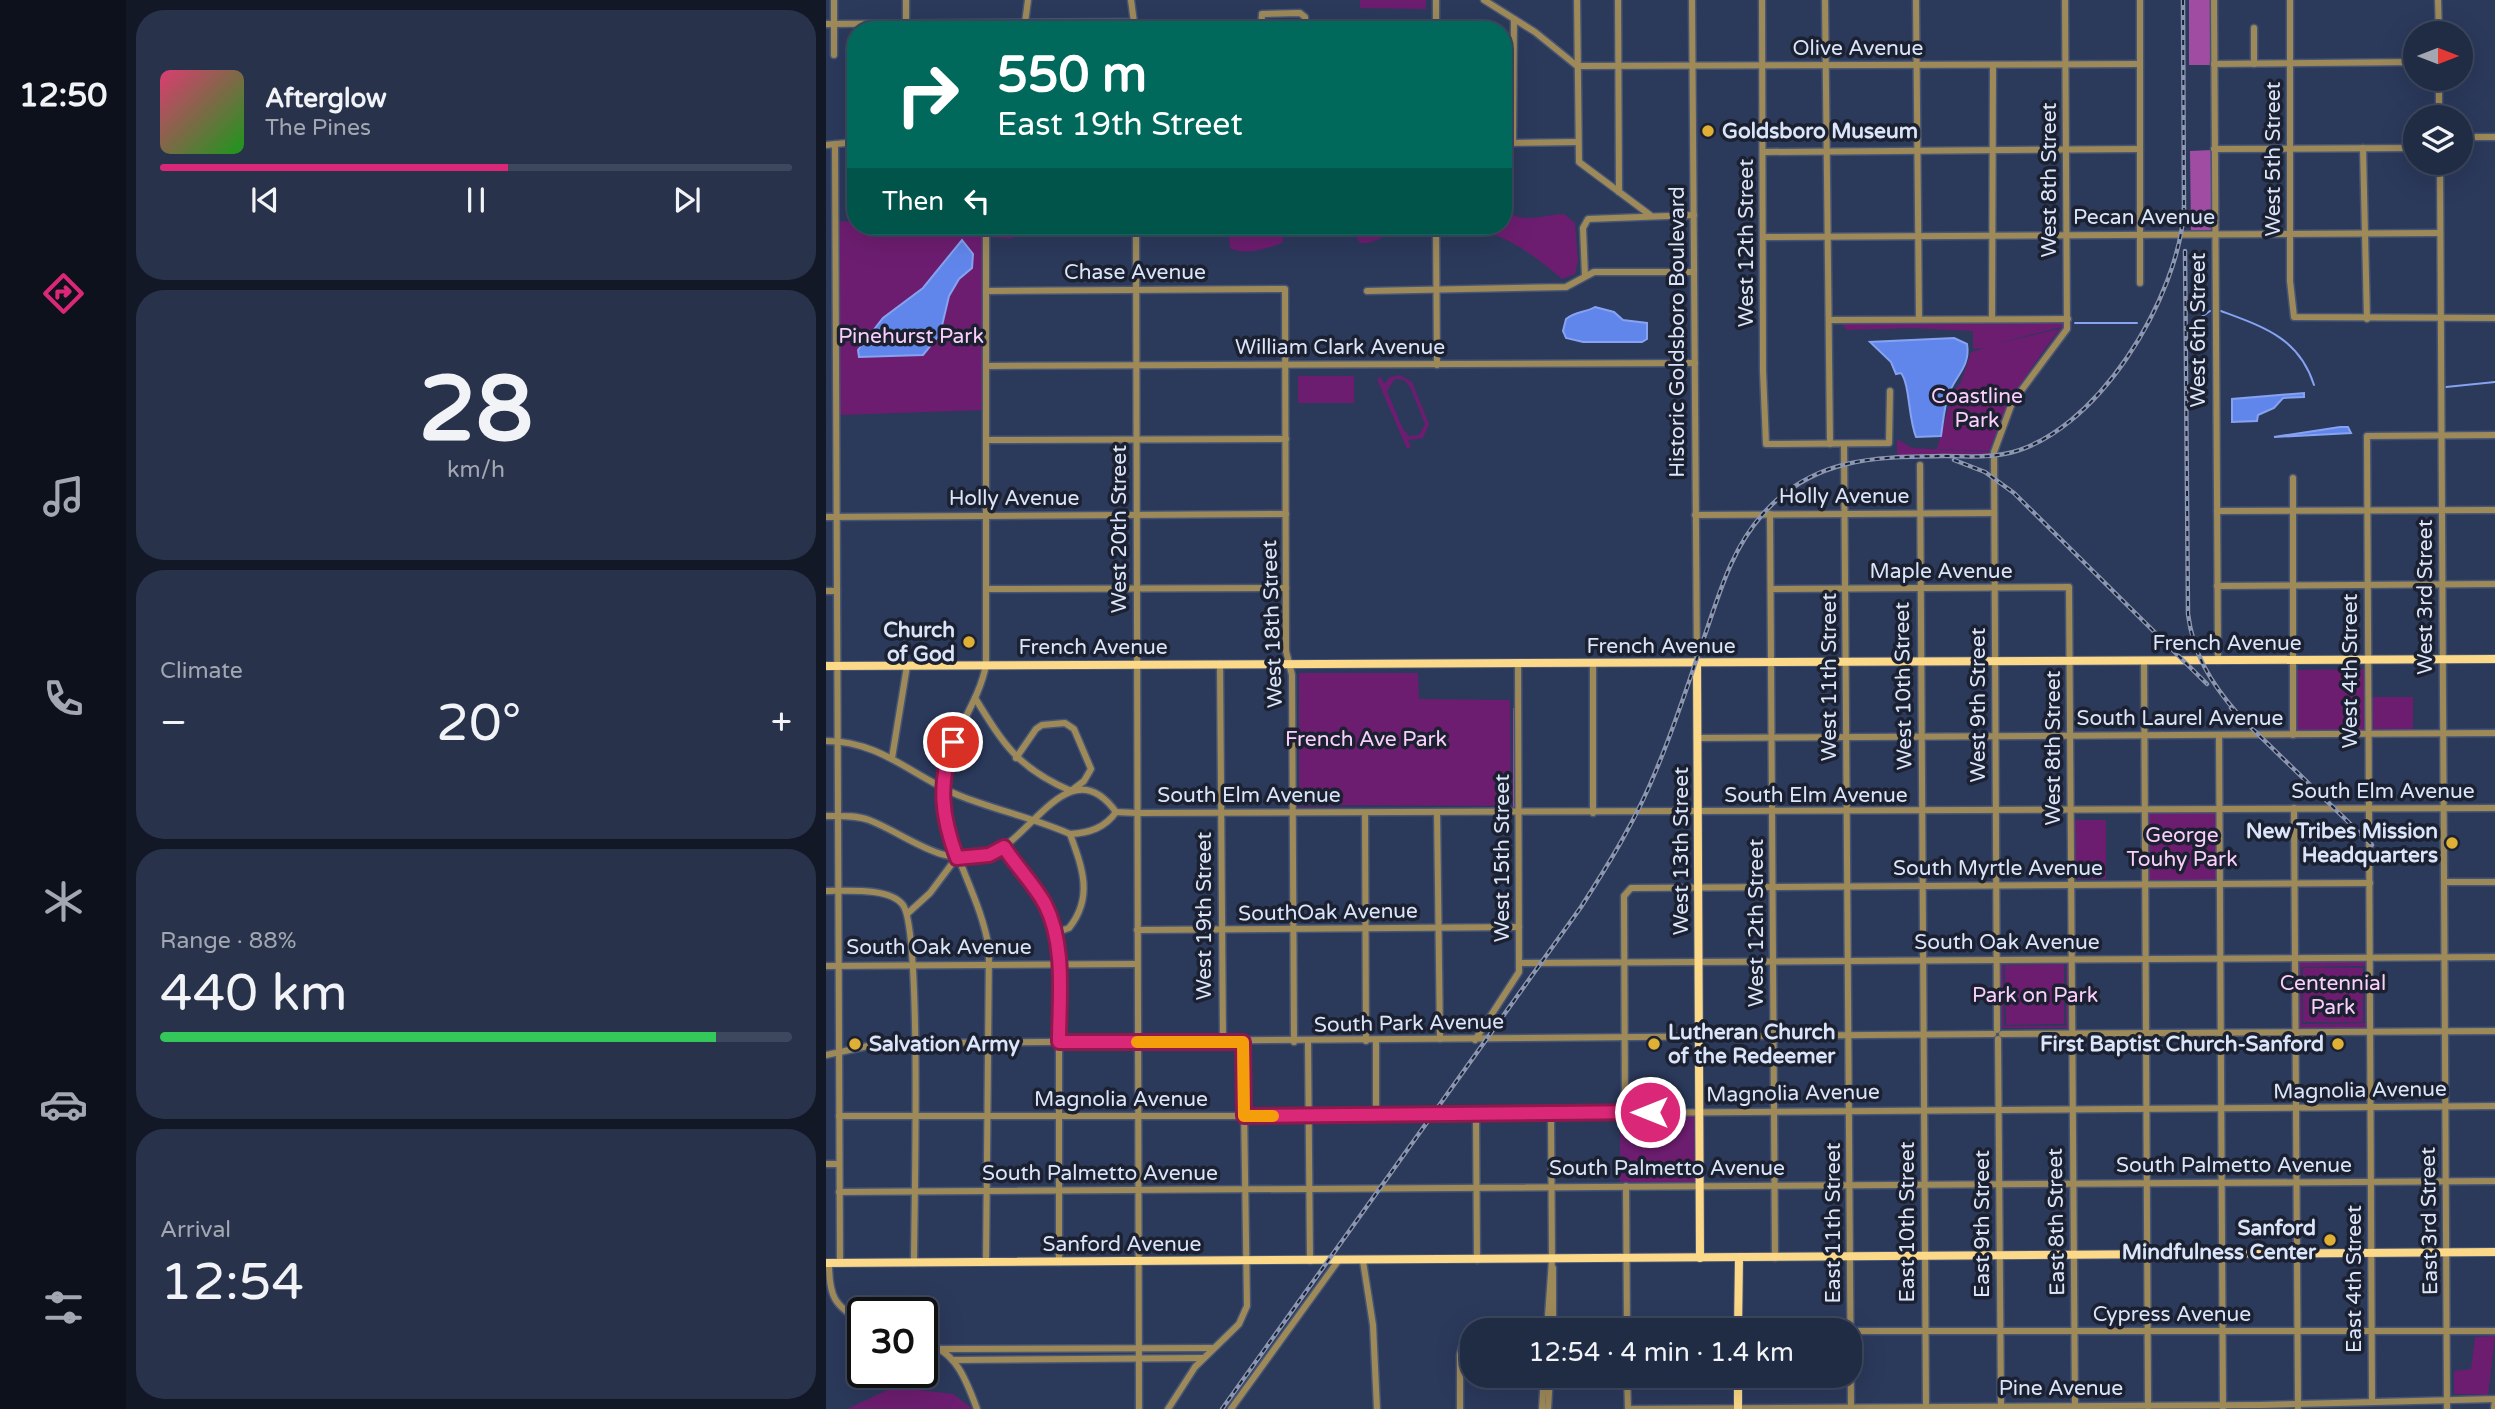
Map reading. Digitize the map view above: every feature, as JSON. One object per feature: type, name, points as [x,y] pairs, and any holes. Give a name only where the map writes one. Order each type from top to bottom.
[{"type":"main road","name":"French Avenue","points":[[826,666],[2495,659]]},
{"type":"main road","name":"West 13th Street","points":[[1697,664],[1700,1258]]},
{"type":"main road","name":"Sanford Avenue","points":[[827,1263],[2495,1252]]},
{"type":"main road","points":[[1738,1318],[1739,1258]]},
{"type":"main road","points":[[1738,1388],[1738,1409]]},
{"type":"street","points":[[834,0],[830,24],[834,55]]},
{"type":"street","points":[[906,0],[906,21]]},
{"type":"street","points":[[1026,21],[1028,0]]},
{"type":"street","points":[[1131,0],[1134,21]]},
{"type":"street","points":[[1436,0],[1436,21]]},
{"type":"street","points":[[1484,0],[1577,66]]},
{"type":"street","points":[[1577,0],[1578,142],[1581,166],[1650,215]]},
{"type":"street","points":[[1618,0],[1619,192]]},
{"type":"street","name":"Historic Goldsboro Boulevard","points":[[1692,0],[1697,664]]},
{"type":"street","name":"West 12th Street","points":[[1762,0],[1765,237],[1763,371],[1766,444],[1830,444]]},
{"type":"street","points":[[1825,0],[1830,444],[1889,443],[1890,391]]},
{"type":"street","points":[[1916,0],[1919,319]]},
{"type":"street","name":"West 8th Street","points":[[2024,388],[2063,337],[2068,319],[2065,0]]},
{"type":"street","points":[[2140,0],[2140,283]]},
{"type":"street","name":"West 6th Street","points":[[2214,0],[2218,660]]},
{"type":"street","name":"West 5th Street","points":[[2290,0],[2290,234],[2294,317],[2367,319]]},
{"type":"street","points":[[2438,0],[2439,21]]},
{"type":"street","points":[[1262,21],[1262,14],[1290,13],[1304,15],[1304,21]]},
{"type":"street","points":[[1514,19],[1513,143],[1578,142]]},
{"type":"street","points":[[2254,28],[2254,64]]},
{"type":"street","points":[[2214,64],[2403,62]]},
{"type":"street","name":"Olive Avenue","points":[[1577,66],[2140,64]]},
{"type":"street","points":[[1993,65],[1993,319]]},
{"type":"street","points":[[2473,137],[2495,137]]},
{"type":"street","points":[[826,145],[847,143]]},
{"type":"street","points":[[835,144],[840,1263]]},
{"type":"street","points":[[2363,148],[2367,319],[2495,318]]},
{"type":"street","points":[[2214,149],[2403,148]]},
{"type":"street","points":[[1764,152],[2140,149]]},
{"type":"street","name":"West 3rd Street","points":[[2440,175],[2445,1032]]},
{"type":"street","points":[[1585,276],[1583,228],[1586,221],[1650,215],[1694,215]]},
{"type":"street","points":[[826,218],[835,218]]},
{"type":"street","name":"Pecan Avenue","points":[[1765,237],[2440,233]]},
{"type":"street","name":"West 20th Street","points":[[1136,235],[1139,1409]]},
{"type":"street","points":[[1436,235],[1437,365]]},
{"type":"street","points":[[986,236],[986,665],[975,698],[953,742],[941,788],[946,825],[984,923],[988,965],[986,1262]]},
{"type":"street","points":[[1367,291],[1566,287],[1594,272],[1694,272]]},
{"type":"street","name":"Chase Avenue","points":[[986,291],[1285,289]]},
{"type":"street","name":"West 18th Street","points":[[1285,289],[1286,652],[1289,664],[1293,812],[1294,1042]]},
{"type":"street","points":[[826,292],[836,292]]},
{"type":"street","points":[[1829,320],[2068,319]]},
{"type":"street","name":"William Clark Avenue","points":[[986,366],[1695,363]]},
{"type":"street","points":[[826,367],[836,367]]},
{"type":"street","name":"West 9th Street","points":[[1998,1034],[1994,452],[2012,403],[2024,388]]},
{"type":"street","points":[[2442,436],[2495,435]]},
{"type":"street","name":"West 4th Street","points":[[2370,1032],[2367,436],[2442,436]]},
{"type":"street","points":[[986,440],[1286,439]]},
{"type":"street","points":[[826,442],[836,442]]},
{"type":"street","name":"West 11th Street","points":[[1844,444],[1848,1036]]},
{"type":"street","name":"West 10th Street","points":[[1920,465],[1924,960],[1921,1034]]},
{"type":"street","points":[[2293,478],[2293,734]]},
{"type":"street","points":[[2217,511],[2495,510]]},
{"type":"street","name":"Holly Avenue","points":[[1695,514],[1993,513]]},
{"type":"street","name":"Holly Avenue","points":[[826,517],[1286,514]]},
{"type":"street","name":"West 12th Street","points":[[1770,514],[1775,1258]]},
{"type":"street","points":[[2217,586],[2495,584]]},
{"type":"street","name":"West 8th Street","points":[[2068,587],[2072,1034]]},
{"type":"street","name":"Maple Avenue","points":[[1772,589],[2068,587]]},
{"type":"street","points":[[986,589],[1286,588]]},
{"type":"street","points":[[826,591],[837,591]]},
{"type":"street","points":[[2144,661],[2148,1407]]},
{"type":"street","points":[[1592,663],[1593,813]]},
{"type":"street","name":"West 19th Street","points":[[1220,664],[1223,1042]]},
{"type":"street","name":"West 15th Street","points":[[1475,1040],[1518,978],[1521,813],[1518,664]]},
{"type":"street","points":[[892,758],[907,666]]},
{"type":"street","points":[[826,741],[858,743],[892,758],[941,788],[1070,834],[1087,833],[1110,821],[1116,812],[1101,796],[1071,791],[1016,758],[1004,745],[975,698]]},
{"type":"street","points":[[826,816],[870,820],[919,848],[957,858],[989,855],[1004,847],[1052,800],[1084,781],[1091,769],[1074,729],[1065,723],[1042,725],[1036,729],[1016,758]]},
{"type":"street","name":"South Laurel Avenue","points":[[1697,738],[2495,733]]},
{"type":"street","points":[[2219,735],[2223,1407]]},
{"type":"street","points":[[2294,808],[2298,1406]]},
{"type":"street","name":"South Elm Avenue","points":[[1116,812],[1698,813],[2495,808]]},
{"type":"street","points":[[1437,811],[1440,1039]]},
{"type":"street","points":[[1365,813],[1366,1041]]},
{"type":"street","points":[[1055,933],[1069,928],[1084,897],[1083,872],[1070,834]]},
{"type":"street","points":[[1004,847],[1045,905],[1055,933],[1059,964],[1059,1262]]},
{"type":"street","points":[[907,914],[930,893],[957,858]]},
{"type":"street","points":[[2445,882],[2495,882]]},
{"type":"street","name":"South Myrtle Avenue","points":[[1625,962],[1624,896],[1628,889],[2370,883]]},
{"type":"street","points":[[826,891],[882,895],[901,902],[907,914],[913,965],[914,1263]]},
{"type":"street","name":"SouthOak Avenue","points":[[1137,930],[1520,927]]},
{"type":"street","name":"South Oak Avenue","points":[[1519,963],[2495,957]]},
{"type":"street","points":[[1625,962],[1625,1112]]},
{"type":"street","name":"South Oak Avenue","points":[[826,966],[1137,964]]},
{"type":"street","name":"South Park Avenue","points":[[826,1055],[877,1044],[914,1043],[2495,1031]]},
{"type":"street","name":"East 4th Street","points":[[2370,1032],[2372,1400]]},
{"type":"street","name":"East 3rd Street","points":[[2445,1032],[2448,1409]]},
{"type":"street","name":"East 10th Street","points":[[1921,1034],[1926,1407]]},
{"type":"street","name":"East 9th Street","points":[[1998,1034],[2001,1407]]},
{"type":"street","name":"East 8th Street","points":[[2072,1034],[2076,1407]]},
{"type":"street","name":"East 11th Street","points":[[1848,1036],[1850,1318]]},
{"type":"street","points":[[1376,1040],[1376,1114]]},
{"type":"street","points":[[1168,1409],[1203,1358],[1230,1334],[1244,1316],[1246,1261],[1243,1042]]},
{"type":"street","points":[[1308,1042],[1310,1261]]},
{"type":"street","name":"Magnolia Avenue","points":[[839,1116],[1138,1117],[2495,1106]]},
{"type":"street","points":[[1476,1114],[1477,1260]]},
{"type":"street","points":[[1548,1318],[1552,1260],[1551,1114]]},
{"type":"street","points":[[826,1164],[838,1164]]},
{"type":"street","name":"South Palmetto Avenue","points":[[839,1192],[2495,1181]]},
{"type":"street","points":[[1626,1186],[1627,1318]]},
{"type":"street","points":[[1552,1260],[1556,1300],[1554,1318]]},
{"type":"street","points":[[1231,1409],[1338,1261]]},
{"type":"street","points":[[1363,1261],[1373,1325],[1377,1409]]},
{"type":"street","points":[[827,1263],[834,1299],[847,1314]]},
{"type":"street","name":"Cypress Avenue","points":[[1862,1331],[1926,1334],[2495,1331]]},
{"type":"street","points":[[938,1348],[1212,1348]]},
{"type":"street","points":[[941,1349],[960,1367],[977,1409]]},
{"type":"street","points":[[953,1360],[1203,1358]]},
{"type":"street","points":[[1460,1388],[1460,1409]]},
{"type":"street","points":[[1542,1409],[1543,1388]]},
{"type":"street","points":[[1548,1409],[1549,1388]]},
{"type":"street","points":[[1627,1388],[1628,1409]]},
{"type":"street","name":"East 11th Street","points":[[1851,1388],[1851,1408]]},
{"type":"street","points":[[2494,1409],[2495,1399]]},
{"type":"street","name":"Pine Avenue","points":[[1628,1409],[2223,1407],[2298,1406],[2372,1400],[2495,1399]]},
{"type":"green space","points":[[1360,0],[1426,0],[1426,9],[1360,8]]},
{"type":"green space","points":[[1564,214],[1575,223],[1578,261],[1575,274],[1562,279],[1519,247],[1496,235],[1512,235],[1512,215],[1532,218]]},
{"type":"green space","name":"Pinehurst Park","points":[[838,221],[847,222],[847,235],[985,235],[983,410],[839,415]]},
{"type":"green space","points":[[989,235],[1020,235],[1010,239]]},
{"type":"green space","points":[[1229,235],[1284,235],[1282,243],[1262,249],[1249,252],[1230,248]]},
{"type":"green space","points":[[1355,235],[1415,235],[1387,236],[1360,243]]},
{"type":"green space","name":"Coastline Park","points":[[1840,322],[2065,322],[2060,336],[2029,376],[2061,327],[1994,344],[2059,329],[2010,399],[1989,451],[1937,449],[1952,394],[1961,382],[1971,352],[1986,348],[1973,349],[1973,331],[1913,328],[1847,330]]},
{"type":"green space","points":[[1400,375],[1412,382],[1429,424],[1423,438],[1408,440],[1411,447],[1407,449],[1377,379],[1381,377],[1384,384],[1390,377]],"holes":[[[1395,379],[1404,380],[1410,387],[1425,424],[1419,435],[1409,436],[1403,429],[1387,391]]]},
{"type":"green space","points":[[1298,376],[1354,376],[1354,403],[1298,403]]},
{"type":"green space","points":[[1897,439],[1912,448],[1991,452],[1991,455],[1897,456]]},
{"type":"green space","points":[[2365,669],[2365,731],[2296,732],[2296,670]]},
{"type":"green space","name":"French Ave Park","points":[[1299,673],[1418,673],[1419,699],[1510,700],[1511,806],[1299,805]]},
{"type":"green space","points":[[1294,675],[1297,807],[1434,809],[1296,810]]},
{"type":"green space","points":[[2371,697],[2413,697],[2413,730],[2371,731]]},
{"type":"green space","name":"George Touhy Park","points":[[2147,811],[2216,812],[2217,882],[2147,882]]},
{"type":"green space","points":[[2075,820],[2106,820],[2106,879],[2075,879]]},
{"type":"green space","points":[[2298,960],[2367,960],[2367,1030],[2299,1030]],"holes":[[[2365,966],[2365,1023],[2302,1024],[2301,967]]]},
{"type":"green space","points":[[2068,961],[2068,1028],[2002,1028],[2000,962]],"holes":[[[2003,963],[2066,963],[2066,1026],[2004,1026]]]},
{"type":"green space","name":"Park on Park","points":[[2064,964],[2064,1024],[2006,1025],[2005,965]]},
{"type":"green space","name":"Centennial Park","points":[[2303,968],[2363,968],[2363,1022],[2303,1022]]},
{"type":"green space","points":[[1620,1115],[1696,1115],[1697,1183],[1620,1182]]},
{"type":"green space","points":[[2495,1336],[2488,1395],[2454,1394],[2454,1371],[2471,1369],[2475,1337]]},
{"type":"green space","points":[[892,1388],[902,1388],[953,1394],[973,1409],[847,1409]]},
{"type":"shaded area","points":[[2189,0],[2211,0],[2211,65],[2189,65]]},
{"type":"shaded area","points":[[2211,150],[2212,232],[2191,232],[2190,151]]},
{"type":"shaded area","points":[[1513,708],[1516,708],[1518,810],[1434,809],[1513,807]]},
{"type":"water","points":[[962,240],[973,254],[972,268],[959,279],[949,296],[940,334],[923,355],[859,357],[858,350],[883,318],[923,288]]},
{"type":"water","points":[[1595,307],[1614,312],[1623,320],[1647,323],[1647,339],[1642,342],[1583,342],[1566,338],[1563,331],[1566,319]]},
{"type":"water","points":[[1954,338],[1967,344],[1968,352],[1964,366],[1948,396],[1941,436],[1916,437],[1904,378],[1901,373],[1896,374],[1891,362],[1870,342]]},
{"type":"water","points":[[2304,393],[2304,397],[2283,398],[2274,408],[2258,415],[2257,421],[2232,422],[2232,399]]},
{"type":"water","points":[[2348,427],[2351,433],[2274,437]]},
{"type":"waterway","points":[[2193,323],[2210,311]]},
{"type":"waterway","points":[[2221,311],[2278,336],[2299,356],[2314,385]]},
{"type":"waterway","points":[[2075,323],[2137,323]]},
{"type":"waterway","points":[[2446,387],[2495,382]]},
{"type":"railway","points":[[2183,0],[2184,216]]},
{"type":"railway","points":[[1222,1409],[1581,907],[1613,856],[1641,804],[1664,751],[1729,569],[1743,541],[1762,515],[1802,481],[1846,464],[1894,457],[2004,454],[2038,442],[2070,421],[2100,392],[2127,358],[2150,320],[2167,281],[2179,243],[2184,208]]},
{"type":"railway","points":[[2185,251],[2188,614],[2199,655],[2219,690],[2237,713]]},
{"type":"railway","points":[[1954,460],[1985,472],[2014,493],[2207,684]]},
{"type":"railway","points":[[2231,708],[2372,845]]},
{"type":"slow traffic","points":[[1137,1042],[1243,1042],[1244,1116],[1273,1116]]},
{"type":"place","name":"Goldsboro Museum","points":[[1708,131]]},
{"type":"place","name":"Church of God","points":[[969,642]]},
{"type":"place","name":"New Tribes Mission Headquarters","points":[[2452,843]]},
{"type":"place","name":"Salvation Army","points":[[855,1044]]},
{"type":"place","name":"Lutheran Church of the Redeemer","points":[[1654,1044]]},
{"type":"place","name":"First Baptist Church-Sanford","points":[[2338,1044]]},
{"type":"place","name":"Sanford Mindfulness Center","points":[[2330,1240]]},
{"type":"route","points":[[953,742],[941,788],[949,836],[957,858],[989,855],[1004,847],[1045,905],[1055,933],[1059,964],[1059,1042],[1243,1042],[1244,1116],[1650,1112]]}]
